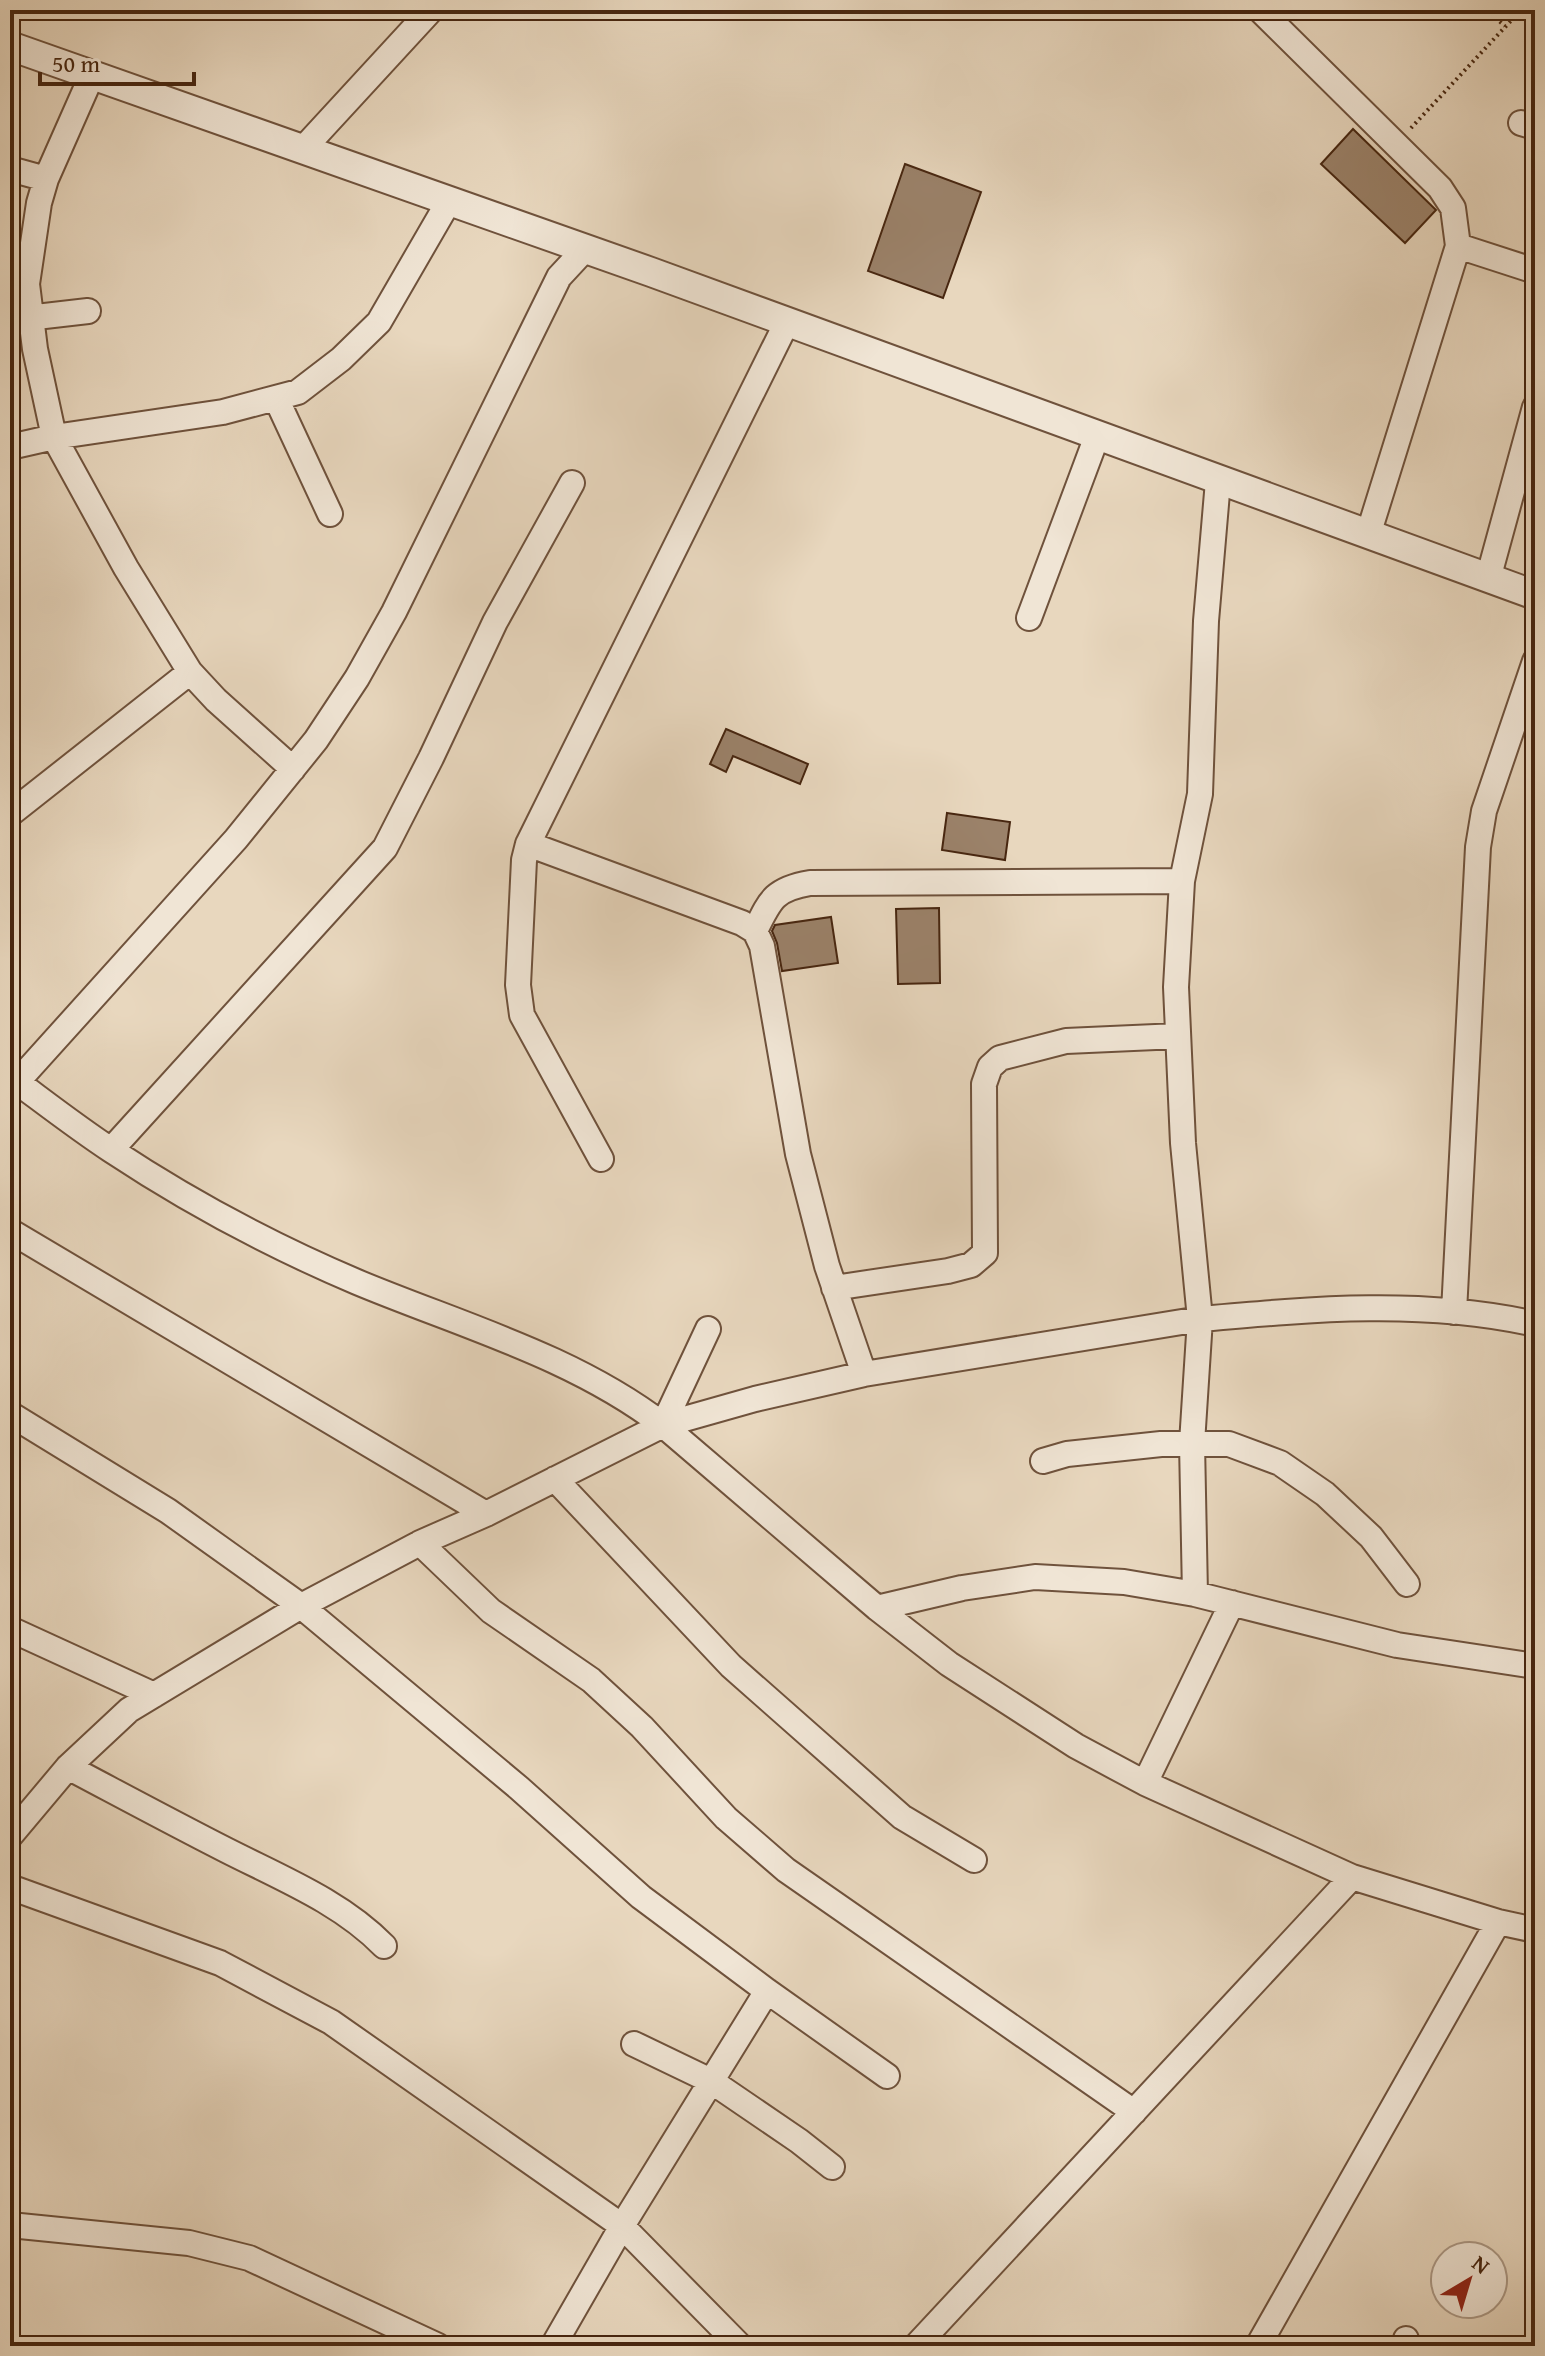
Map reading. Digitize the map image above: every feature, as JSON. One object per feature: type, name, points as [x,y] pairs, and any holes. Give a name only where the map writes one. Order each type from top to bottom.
[{"type":"street","points":[[303,149],[431,10]]},
{"type":"street","points":[[1260,10],[1440,188],[1453,208],[1458,246],[1368,535]]},
{"type":"street","points":[[10,46],[585,249],[1535,595]]},
{"type":"street","points":[[92,75],[46,179],[39,203],[20,319],[35,349],[54,437],[126,568],[190,672],[216,700],[293,769]]},
{"type":"street","points":[[10,169],[46,179]]},
{"type":"street","points":[[10,447],[54,437],[223,412],[298,392],[341,359],[379,322],[449,201]]},
{"type":"street","points":[[1458,246],[1535,271]]},
{"type":"street","points":[[585,249],[559,277],[387,626],[316,740],[236,839],[14,1080],[111,1150],[242,1227],[356,1282],[468,1323],[636,1404],[877,1608],[949,1664],[1076,1746],[1145,1783],[1352,1877],[1498,1922],[1535,1930]]},
{"type":"street","points":[[20,319],[88,311]]},
{"type":"street","points":[[601,1159],[522,1015],[518,985],[524,860],[528,844],[787,322]]},
{"type":"street","points":[[276,398],[330,514]]},
{"type":"street","points":[[1488,579],[1535,407]]},
{"type":"street","points":[[1029,618],[1097,436]]},
{"type":"street","points":[[1195,1594],[1192,1443],[1200,1319],[1183,1143],[1176,987],[1182,881],[1200,794],[1206,621],[1218,481]]},
{"type":"street","points":[[111,1150],[385,848],[495,622],[572,483]]},
{"type":"street","points":[[1454,1312],[1478,847],[1484,811],[1535,661]]},
{"type":"street","points":[[10,814],[190,672]]},
{"type":"street","points":[[528,844],[742,923],[755,931],[762,946],[798,1154],[834,1288],[864,1374]]},
{"type":"street","points":[[755,931],[770,900],[788,887],[810,883],[1182,881]]},
{"type":"street","points":[[834,1288],[948,1271],[971,1265],[985,1253],[984,1084],[990,1067],[1000,1058],[1066,1041],[1178,1036]]},
{"type":"street","points":[[10,1231],[486,1514]]},
{"type":"street","points":[[10,1836],[68,1767],[129,1710],[301,1606],[420,1543],[486,1514],[663,1425],[755,1399],[864,1374],[1200,1319],[1298,1310],[1377,1308],[1485,1313],[1535,1324]]},
{"type":"street","points":[[663,1425],[708,1329]]},
{"type":"street","points":[[10,1414],[168,1511],[301,1606],[519,1788],[641,1897],[887,2076]]},
{"type":"street","points":[[1043,1461],[1067,1454],[1192,1443],[1229,1444],[1280,1463],[1325,1494],[1371,1537],[1407,1584]]},
{"type":"street","points":[[555,1479],[731,1666],[902,1817],[974,1860]]},
{"type":"street","points":[[420,1543],[491,1611],[591,1680],[642,1727],[726,1818],[786,1870],[1134,2112]]},
{"type":"street","points":[[877,1608],[962,1588],[1035,1577],[1124,1582],[1195,1594],[1397,1645],[1535,1666]]},
{"type":"street","points":[[1145,1783],[1232,1603]]},
{"type":"street","points":[[10,1629],[154,1695]]},
{"type":"street","points":[[68,1767],[306,1890],[364,1926],[384,1946]]},
{"type":"street","points":[[916,2346],[1352,1877]]},
{"type":"street","points":[[10,1887],[220,1963],[331,2022],[622,2226],[740,2346]]},
{"type":"street","points":[[1258,2346],[1498,1922]]},
{"type":"street","points":[[553,2346],[622,2226],[767,1991]]},
{"type":"street","points":[[634,2044],[711,2081],[832,2167]]},
{"type":"street","points":[[10,2225],[189,2243],[249,2258],[438,2346]]},
{"type":"path","points":[[1486,10],[1505,26]]},
{"type":"path","points":[[1396,145],[1521,10]]},
{"type":"building","points":[[1353,129],[1436,210],[1405,243],[1321,164]]},
{"type":"building","points":[[905,164],[981,192],[943,298],[868,271]]},
{"type":"building","points":[[726,729],[808,764],[800,784],[733,756],[726,772],[710,764]]},
{"type":"building","points":[[947,813],[1010,822],[1005,860],[942,850]]},
{"type":"building","points":[[939,908],[940,983],[898,984],[896,909]]},
{"type":"building","points":[[831,917],[838,963],[782,971],[772,931],[775,925]]}]
